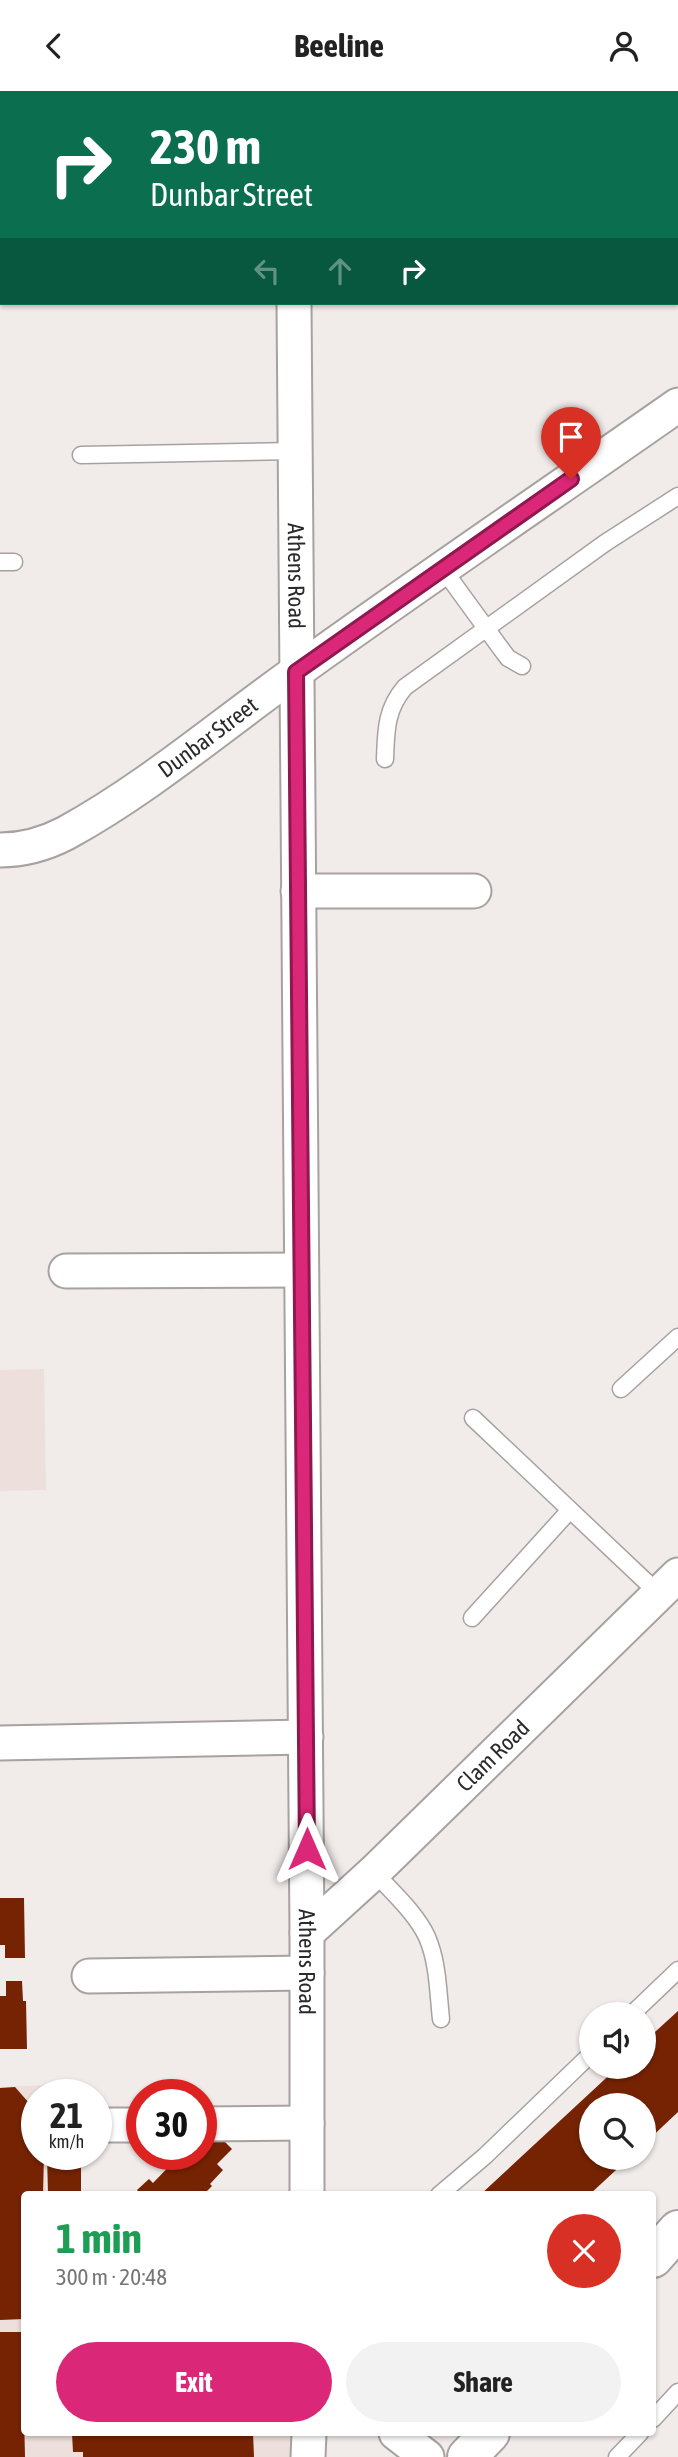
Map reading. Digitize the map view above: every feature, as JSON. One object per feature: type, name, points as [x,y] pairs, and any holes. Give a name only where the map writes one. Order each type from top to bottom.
[{"type":"main road","points":[[656,2254],[678,2230]]},
{"type":"main road","points":[[467,2457],[487,2436]]},
{"type":"street","name":"Athens Road","points":[[294,305],[306,1737],[307,2191]]},
{"type":"street","name":"Dunbar Street","points":[[0,850],[17,850],[43,843],[96,815],[678,405]]},
{"type":"street","points":[[298,891],[474,891]]},
{"type":"street","points":[[66,1271],[301,1270]]},
{"type":"street","name":"Clam Road","points":[[307,1933],[374,1872],[668,1585]]},
{"type":"street","points":[[0,1744],[306,1737]]},
{"type":"street","points":[[89,1976],[307,1973]]},
{"type":"street","points":[[217,2124],[307,2123]]},
{"type":"street","points":[[308,2457],[309,2436]]},
{"type":"street","points":[[400,2436],[427,2457]]},
{"type":"lane","points":[[81,454],[295,451]]},
{"type":"lane","points":[[384,759],[386,721],[396,697],[405,687],[605,543],[678,496]]},
{"type":"lane","points":[[443,569],[508,658],[522,666]]},
{"type":"lane","points":[[621,1389],[678,1337]]},
{"type":"lane","points":[[473,1418],[570,1510],[668,1585]]},
{"type":"lane","points":[[471,1618],[570,1510]]},
{"type":"lane","points":[[374,1872],[420,1924],[427,1936],[436,1967],[441,2019]]},
{"type":"lane","points":[[645,2002],[678,1970]]},
{"type":"lane","points":[[444,2191],[485,2156],[579,2066]]},
{"type":"lane","points":[[656,2416],[678,2392]]},
{"type":"lane","points":[[617,2457],[637,2436]]},
{"type":"shaded area","points":[[44,1369],[46,1490],[0,1491],[0,1370]]},
{"type":"shaded area","points":[[21,2086],[21,2170],[47,2170],[46,2191],[21,2191],[21,2436],[309,2436],[308,2457],[0,2457],[0,2087]]},
{"type":"building","points":[[0,1898],[24,1898],[25,1958],[5,1958],[5,1945],[0,1945]]},
{"type":"building","points":[[6,1981],[22,1981],[23,2001],[26,2001],[27,2049],[0,2049],[0,1996],[6,1996]]},
{"type":"building","points":[[678,2011],[678,2112],[656,2133],[656,2093],[590,2093],[605,2079],[656,2079],[656,2031]]},
{"type":"building","points":[[15,2087],[21,2094],[21,2170],[44,2170],[43,2191],[21,2191],[21,2319],[0,2320],[0,2088]]},
{"type":"building","points":[[579,2103],[579,2170],[616,2170],[593,2191],[484,2191]]},
{"type":"building","points":[[217,2134],[232,2149],[217,2164]]},
{"type":"building","points":[[217,2164],[223,2170],[207,2191],[137,2190],[149,2179],[153,2183],[166,2170],[217,2170]]},
{"type":"building","points":[[47,2170],[81,2170],[81,2191],[48,2191]]},
{"type":"building","points":[[0,2332],[21,2332],[21,2436],[24,2436],[25,2457],[0,2457]]},
{"type":"building","points":[[72,2436],[253,2436],[254,2457],[83,2457],[83,2452],[73,2452]]},
{"type":"route","points":[[307,1849],[296,672],[571,479]]}]
